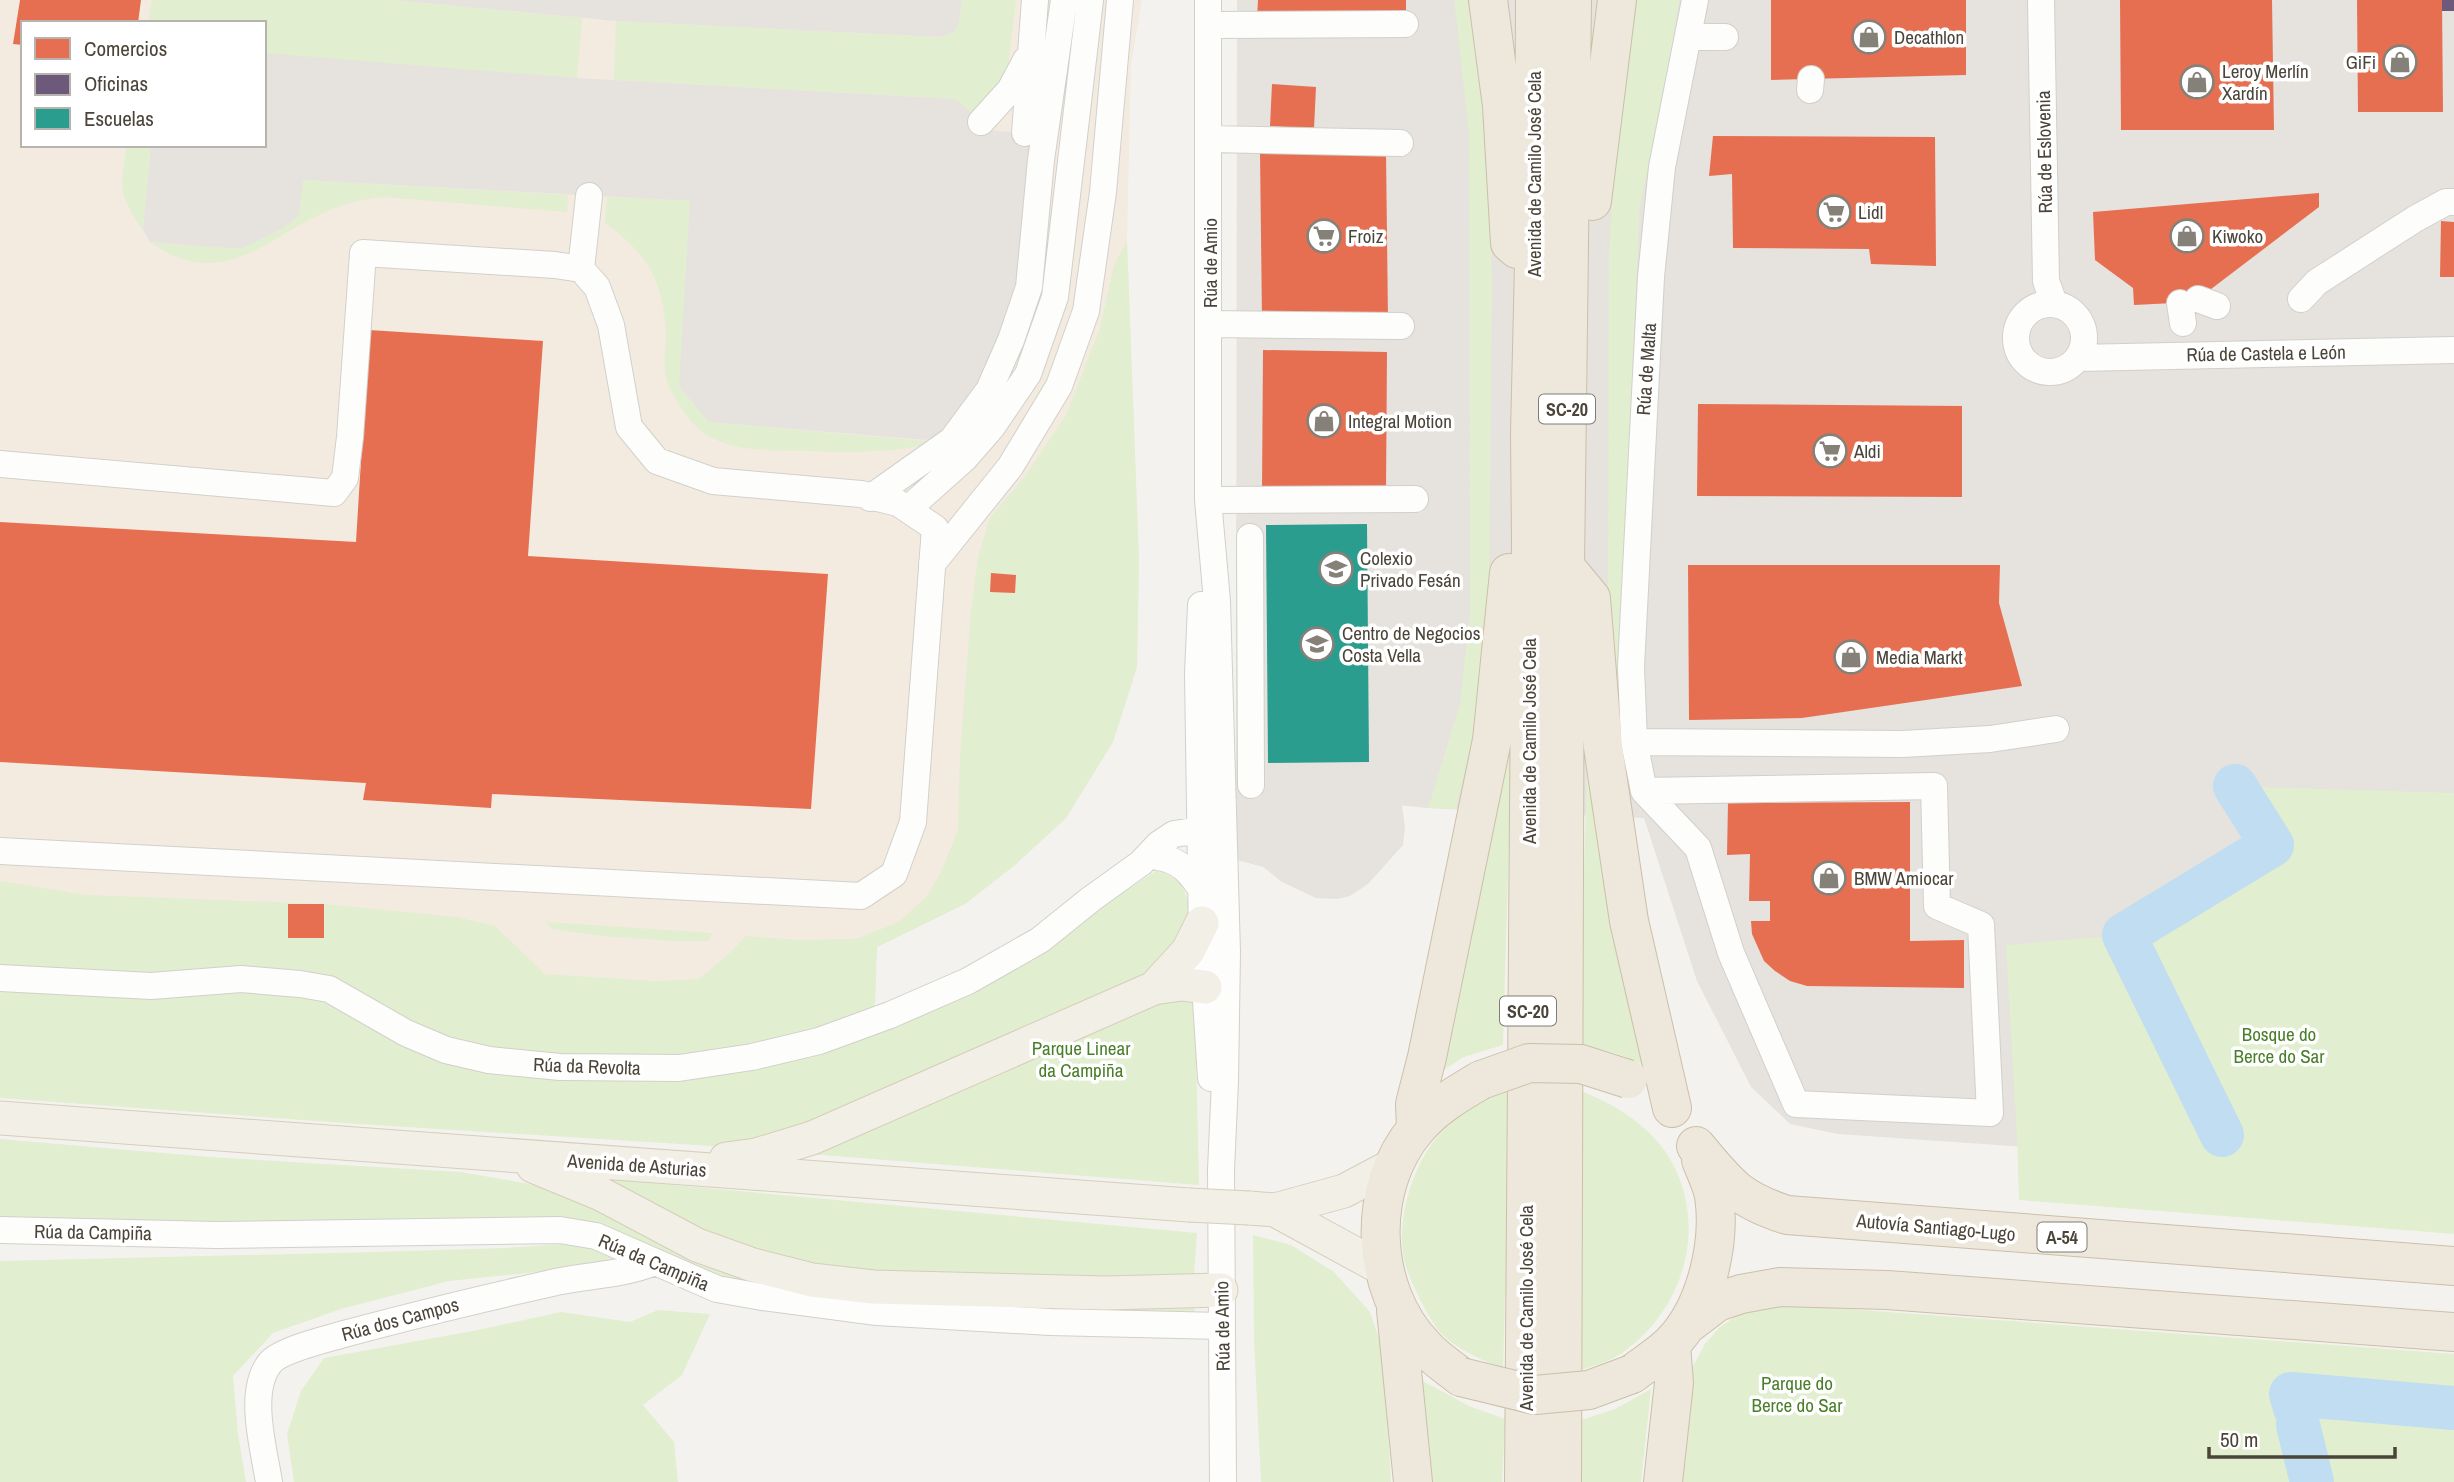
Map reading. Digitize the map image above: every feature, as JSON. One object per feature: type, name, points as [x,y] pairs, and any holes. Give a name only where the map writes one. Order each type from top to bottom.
[{"type":"highway","points":[[1488,0],[1502,106],[1510,243],[1534,265]]},
{"type":"highway","name":"Avenida de Camilo José Cela","points":[[1524,1482],[1535,0]]},
{"type":"highway","name":"Avenida de Camilo José Cela","points":[[1562,1482],[1565,567],[1572,0]]},
{"type":"highway","name":"SC-20","points":[[1569,251],[1592,200],[1617,0]]},
{"type":"highway","points":[[1416,1129],[1415,1104],[1492,740],[1509,567],[1531,540]]},
{"type":"highway","points":[[1565,567],[1591,598],[1603,747],[1629,921],[1672,1108],[1696,1146],[1714,1194],[1716,1237],[1709,1276],[1679,1334],[1663,1482]]},
{"type":"highway","points":[[1413,1482],[1395,1305],[1383,1269],[1380,1216],[1394,1165],[1416,1129],[1446,1101],[1481,1080],[1530,1063],[1581,1064],[1628,1079],[1672,1108]]},
{"type":"highway","name":"Autovía Santiago-Lugo","points":[[1696,1146],[1731,1188],[1757,1205],[1787,1214],[2454,1266]]},
{"type":"highway","points":[[1395,1305],[1423,1346],[1461,1377],[1535,1395],[1589,1390],[1632,1374],[1717,1302],[1741,1294],[1780,1287],[1887,1290],[2454,1332]]},
{"type":"main road","points":[[1154,988],[1188,951],[1210,913]]},
{"type":"main road","points":[[665,1166],[757,1155],[811,1138],[1154,988],[1181,984],[1205,987]]},
{"type":"main road","name":"Avenida de Asturias","points":[[0,1118],[1262,1209]]},
{"type":"main road","points":[[508,1156],[601,1194],[696,1245],[753,1265],[812,1280],[873,1287],[1106,1293],[1221,1290]]},
{"type":"main road","points":[[1262,1209],[1344,1191],[1394,1165]]},
{"type":"main road","points":[[1262,1209],[1383,1269]]},
{"type":"street","points":[[1025,133],[1035,0]]},
{"type":"street","points":[[870,498],[952,440],[989,390],[1011,340],[1029,287],[1041,160],[1064,0]]},
{"type":"street","points":[[908,509],[965,458],[992,427],[1028,374],[1055,297],[1090,0]]},
{"type":"street","points":[[933,564],[1017,456],[1059,386],[1086,311],[1103,192],[1120,0]]},
{"type":"street","name":"Rúa de Malta","points":[[1644,791],[1634,742],[1632,667],[1651,277],[1662,167],[1695,0]]},
{"type":"street","name":"Rúa de Eslovenia","points":[[2041,0],[2046,281],[2054,303]]},
{"type":"street","points":[[1208,12],[1405,24]]},
{"type":"street","name":"Rúa de Amio","points":[[1208,12],[1208,500],[1217,601],[1220,725],[1205,987],[1207,1038],[1221,1170]]},
{"type":"street","points":[[1689,37],[1725,37]]},
{"type":"street","points":[[981,122],[1010,90],[1030,52]]},
{"type":"street","points":[[1209,139],[1400,143]]},
{"type":"street","points":[[581,269],[589,196]]},
{"type":"street","points":[[2301,299],[2317,282],[2451,200]]},
{"type":"street","points":[[0,464],[334,493],[345,478],[363,253],[555,265],[581,269],[597,287],[611,325],[629,427],[657,461],[713,481],[861,495],[898,503],[935,528],[913,822],[894,874],[861,896],[0,851]]},
{"type":"street","points":[[2054,303],[2073,311],[2084,327],[2083,349],[2078,358],[2063,370],[2042,371],[2032,367],[2018,351],[2017,327],[2031,309],[2054,303]]},
{"type":"street","points":[[1210,324],[1401,326]]},
{"type":"street","name":"Rúa de Castela e León","points":[[2078,358],[2454,350]]},
{"type":"street","points":[[1208,500],[1415,499]]},
{"type":"street","name":"Rúa de Amio","points":[[1209,527],[1200,613],[1200,833],[1225,1070],[1221,1170],[1223,1482]]},
{"type":"street","points":[[1250,537],[1251,785]]},
{"type":"street","name":"Rúa de Amio","points":[[1200,833],[1210,813],[1211,769],[1220,725]]},
{"type":"street","points":[[1634,742],[1903,744],[1990,739],[2056,729]]},
{"type":"street","name":"Rúa de Amio","points":[[1174,834],[1193,796],[1199,754]]},
{"type":"street","points":[[1934,786],[1937,906],[1981,925],[1990,1113],[1796,1104],[1731,953],[1698,848],[1644,791],[1934,786]]},
{"type":"street","points":[[1174,834],[1194,831],[1200,833]]},
{"type":"street","name":"Rúa de Amio","points":[[1200,833],[1208,839],[1215,905],[1210,913]]},
{"type":"street","name":"Rúa da Revolta","points":[[0,978],[151,986],[241,979],[300,984],[329,989],[406,1032],[446,1050],[489,1060],[560,1067],[679,1068],[752,1057],[819,1041],[968,981],[1040,940],[1091,899],[1150,860],[1192,843],[1200,833]]},
{"type":"street","name":"Rúa da Revolta","points":[[1150,860],[1159,844],[1174,834]]},
{"type":"street","points":[[1150,860],[1180,864],[1191,874],[1210,913]]},
{"type":"street","name":"Rúa de Amio","points":[[1205,987],[1212,989],[1217,996],[1218,1043],[1225,1070]]},
{"type":"street","name":"Rúa da Campiña","points":[[0,1230],[216,1235],[561,1230],[596,1236],[717,1289],[762,1297],[877,1312],[1050,1322],[1222,1326]]},
{"type":"street","name":"Rúa dos Campos","points":[[269,1482],[258,1417],[261,1380],[271,1361],[306,1345],[452,1305],[578,1277],[632,1271],[654,1262]]},
{"type":"shaded area","points":[[0,0],[1142,0],[1131,65],[1127,241],[1139,560],[1137,667],[1113,742],[1066,818],[1015,865],[965,904],[877,947],[733,978],[655,981],[529,973],[0,961]]},
{"type":"shaded area","points":[[394,0],[962,0],[959,23],[955,31],[941,37],[616,21]]},
{"type":"shaded area","points":[[1237,0],[2454,0],[2454,1170],[2201,1159],[1838,1134],[1790,1124],[1751,1087],[1697,981],[1644,818],[1428,808],[1367,802],[1236,799]]},
{"type":"shaded area","points":[[1406,0],[1454,0],[1458,33],[1404,33]]},
{"type":"shaded area","points":[[2077,0],[2120,0],[2121,175],[2077,181]]},
{"type":"shaded area","points":[[266,53],[577,78],[956,99],[990,130],[1033,134],[1016,298],[980,388],[944,432],[927,440],[709,422],[679,386],[690,201],[303,180],[299,215],[283,228],[240,249],[150,242],[143,230],[151,147],[266,147]]},
{"type":"shaded area","points":[[1935,122],[1997,125],[2001,282],[1988,297],[1977,320],[1980,354],[1950,363],[1664,369],[1675,253],[1733,248],[1869,249],[1871,264],[1936,266]]},
{"type":"shaded area","points":[[1469,134],[1470,610],[1460,703],[1428,808],[1402,805],[1405,828],[1403,845],[1368,884],[1350,896],[1337,899],[1316,898],[1282,882],[1263,867],[1237,860],[1236,517],[1266,516],[1268,762],[1368,762],[1367,515],[1385,514],[1389,335],[1386,135]]},
{"type":"shaded area","points":[[2438,199],[2437,302],[2454,302],[2454,313],[2254,320],[2294,290]]},
{"type":"shaded area","points":[[2360,387],[2367,538],[2364,680],[2341,679],[2340,699],[2146,700],[2235,829],[2099,914],[2048,749],[2022,686],[1999,603],[2000,565],[2033,555],[2022,393],[2041,399],[2182,391]]},
{"type":"green space","points":[[152,0],[394,0],[582,18],[577,78],[266,57],[266,21],[148,21]]},
{"type":"green space","points":[[962,0],[1016,0],[1007,73],[973,115],[956,99],[614,80],[616,21],[941,37],[959,23]]},
{"type":"green space","points":[[1454,0],[1467,0],[1477,54],[1488,139],[1492,284],[1489,615],[1481,701],[1456,809],[1428,808],[1460,703],[1470,610],[1469,134]]},
{"type":"green space","points":[[1636,0],[1679,0],[1665,91],[1640,204],[1619,665],[1611,680],[1608,606],[1609,255],[1616,125]]},
{"type":"green space","points":[[127,147],[151,147],[143,230],[125,198],[123,171]]},
{"type":"green space","points":[[303,180],[568,195],[567,212],[384,197],[332,209],[265,245],[223,262],[200,263],[176,257],[150,242],[240,249]]},
{"type":"green space","points":[[607,197],[691,201],[709,422],[936,442],[903,449],[870,451],[752,449],[716,440],[699,430],[676,400],[668,384],[665,366],[665,316],[657,284],[632,246],[605,223]]},
{"type":"green space","name":"Parque Linear da Campiña","points":[[1127,241],[1139,560],[1137,667],[1113,742],[1066,818],[1015,865],[965,904],[877,947],[874,1035],[1013,965],[1159,869],[1180,882],[1189,902],[1195,1005],[1199,1185],[696,1145],[0,1098],[0,881],[87,895],[324,904],[456,917],[495,926],[545,974],[655,981],[699,979],[746,936],[798,940],[856,939],[899,922],[927,896],[941,872],[958,830],[960,756],[971,611],[978,558],[990,518],[1026,475],[1066,415],[1100,329],[1114,265]]},
{"type":"green space","points":[[1504,737],[1512,740],[1503,1045],[1464,1057],[1442,1071]]},
{"type":"green space","points":[[1594,769],[1648,1067],[1621,1055],[1579,1043],[1587,772]]},
{"type":"green space","name":"Bosque do Berce do Sar","points":[[2235,786],[2454,793],[2454,1234],[2019,1200],[2006,945],[2124,935],[2272,846]]},
{"type":"green space","points":[[546,922],[712,933],[709,941],[674,941],[553,929]]},
{"type":"green space","points":[[1511,1088],[1503,1369],[1460,1348],[1439,1331],[1412,1282],[1403,1254],[1402,1239],[1405,1207],[1410,1190],[1430,1146],[1447,1126],[1464,1113]]},
{"type":"green space","points":[[1581,1091],[1629,1116],[1659,1143],[1680,1180],[1687,1206],[1689,1233],[1677,1286],[1664,1310],[1647,1331],[1615,1357],[1577,1371]]},
{"type":"green space","points":[[0,1139],[210,1157],[460,1172],[530,1184],[585,1202],[698,1255],[1193,1306],[1195,1310],[1193,1316],[1142,1316],[819,1296],[696,1272],[623,1237],[0,1223]]},
{"type":"green space","points":[[607,1179],[1197,1233],[1194,1274],[1075,1278],[881,1274],[767,1255],[691,1229]]},
{"type":"green space","points":[[1253,1235],[1291,1245],[1334,1272],[1370,1312],[1383,1350],[1391,1482],[1261,1482],[1254,1339]]},
{"type":"green space","points":[[566,1244],[591,1246],[624,1263],[449,1281],[341,1309],[273,1333],[233,1376],[246,1482],[0,1482],[0,1261],[375,1252]]},
{"type":"green space","name":"Parque do Berce do Sar","points":[[1781,1304],[2454,1354],[2454,1482],[1676,1482],[1692,1368],[1705,1344],[1719,1328],[1736,1316],[1757,1308]]},
{"type":"green space","points":[[658,1310],[710,1314],[682,1375],[643,1405],[674,1442],[678,1482],[294,1482],[287,1434],[301,1391],[324,1358],[561,1312],[630,1322]]},
{"type":"green space","points":[[1423,1381],[1469,1406],[1505,1419],[1502,1482],[1433,1482]]},
{"type":"green space","points":[[1651,1389],[1641,1482],[1579,1482],[1581,1420],[1615,1409]]},
{"type":"building: Comercios","points":[[20,0],[141,0],[138,21],[21,21],[21,45],[13,44]]},
{"type":"building: Comercios","points":[[1258,0],[1406,0],[1406,17],[1257,18]]},
{"type":"building: Comercios","name":"Decathlon","points":[[1771,0],[1966,0],[1966,75],[1771,80]]},
{"type":"building: Comercios","name":"Leroy Merlín Xardín","points":[[2120,0],[2272,0],[2274,130],[2121,130]]},
{"type":"building: Comercios","name":"GiFi","points":[[2357,0],[2442,0],[2443,112],[2358,112]]},
{"type":"building: Comercios","points":[[1272,84],[1316,87],[1314,129],[1270,126]]},
{"type":"building: Comercios","name":"Lidl","points":[[1713,136],[1935,137],[1936,266],[1871,264],[1869,249],[1733,248],[1732,174],[1709,176]]},
{"type":"building: Comercios","name":"Froiz","points":[[1260,153],[1386,153],[1388,318],[1262,319]]},
{"type":"building: Comercios","name":"Kiwoko","points":[[2319,193],[2319,207],[2194,302],[2134,305],[2133,288],[2095,260],[2093,212]]},
{"type":"building: Comercios","points":[[2441,221],[2454,222],[2454,277],[2440,277]]},
{"type":"building: Comercios","points":[[369,330],[543,341],[528,556],[828,574],[811,809],[492,794],[491,808],[363,800],[366,783],[0,762],[0,522],[356,542]]},
{"type":"building: Comercios","name":"Integral Motion","points":[[1263,350],[1387,352],[1386,491],[1262,490]]},
{"type":"building: Comercios","name":"Aldi","points":[[1698,404],[1962,406],[1962,497],[1697,496]]},
{"type":"building: Comercios","name":"Media Markt","points":[[1688,565],[2000,565],[1999,603],[2022,686],[1802,718],[1689,720]]},
{"type":"building: Comercios","points":[[991,573],[1016,575],[1015,593],[990,592]]},
{"type":"building: Comercios","name":"BMW Amiocar","points":[[1910,802],[1910,941],[1964,940],[1964,988],[1807,986],[1790,981],[1775,971],[1764,961],[1752,934],[1751,921],[1770,921],[1770,901],[1749,901],[1750,854],[1727,855],[1728,803]]},
{"type":"building: Comercios","points":[[288,904],[324,904],[324,938],[288,938]]},
{"type":"building: Oficinas","points":[[2442,0],[2454,0],[2454,11],[2442,11]]},
{"type":"building: Escuelas","name":"Centro de Negocios Costa Vella","points":[[1367,524],[1369,762],[1268,763],[1266,525]]},
{"type":"waterway","points":[[2222,1135],[2124,935],[2272,845],[2235,786]]},
{"type":"waterway","points":[[2295,1408],[2291,1394],[2454,1408]]},
{"type":"waterway","points":[[2298,1425],[2312,1482]]},
{"type":"place","name":"Decathlon","points":[[1869,37]]},
{"type":"place","name":"GiFi","points":[[2400,62]]},
{"type":"place","name":"Leroy Merlín Xardín","points":[[2197,82]]},
{"type":"place","name":"Lidl","points":[[1834,212]]},
{"type":"place","name":"Froiz","points":[[1324,236]]},
{"type":"place","name":"Kiwoko","points":[[2187,236]]},
{"type":"place","name":"Integral Motion","points":[[1324,421]]},
{"type":"place","name":"Aldi","points":[[1830,451]]},
{"type":"place","name":"Colexio Privado Fesán","points":[[1336,569]]},
{"type":"place","name":"Centro de Negocios Costa Vella","points":[[1317,644]]},
{"type":"place","name":"Media Markt","points":[[1851,657]]},
{"type":"place","name":"BMW Amiocar","points":[[1829,878]]}]
